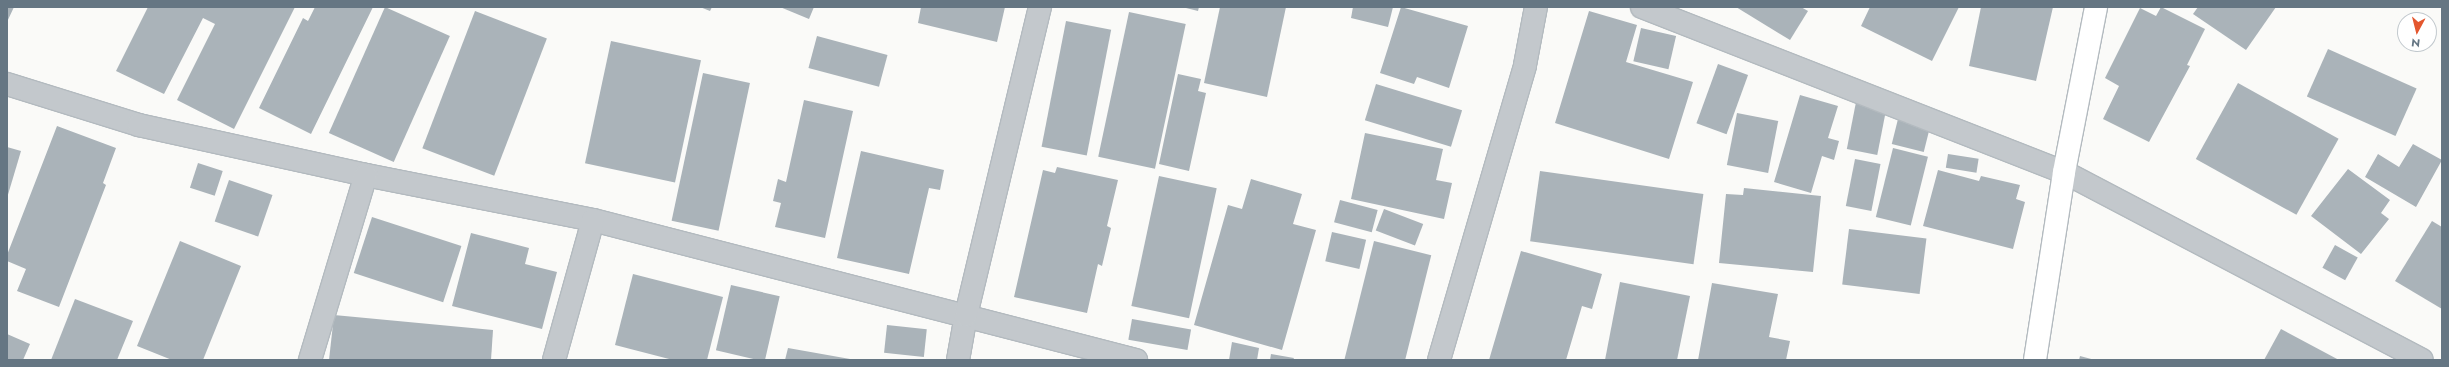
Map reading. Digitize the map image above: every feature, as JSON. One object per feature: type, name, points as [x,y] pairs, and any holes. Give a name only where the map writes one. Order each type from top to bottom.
[{"type":"street","points":[[958,360],[966,316],[1040,7]]},
{"type":"street","points":[[1439,360],[1525,65],[1536,7]]},
{"type":"street","points":[[1642,7],[2064,172],[2422,360]]},
{"type":"street","points":[[2035,360],[2064,172],[2096,7]]},
{"type":"street","points":[[7,84],[139,125],[366,175],[593,220],[1136,360]]},
{"type":"street","points":[[310,360],[366,175]]},
{"type":"street","points":[[554,360],[593,220]]},
{"type":"building","points":[[7,7],[14,7],[7,22]]},
{"type":"building","points":[[148,7],[295,7],[234,129],[177,100],[215,24],[203,18],[164,94],[116,71]]},
{"type":"building","points":[[315,7],[373,7],[311,134],[259,108],[303,18],[308,21]]},
{"type":"building","points":[[385,7],[450,36],[394,162],[329,133]]},
{"type":"building","points":[[700,7],[712,7],[710,11]]},
{"type":"building","points":[[780,7],[814,7],[809,19]]},
{"type":"building","points":[[921,7],[1005,7],[997,42],[918,23]]},
{"type":"building","points":[[1182,7],[1199,7],[1198,11]]},
{"type":"building","points":[[1220,7],[1286,7],[1267,97],[1204,83]]},
{"type":"building","points":[[1353,7],[1393,7],[1388,27],[1351,18]]},
{"type":"building","points":[[1401,7],[1468,26],[1449,88],[1417,77],[1414,84],[1380,73]]},
{"type":"building","points":[[1736,7],[1801,7],[1808,11],[1790,40]]},
{"type":"building","points":[[1870,7],[1959,7],[1932,61],[1861,26]]},
{"type":"building","points":[[1981,7],[2053,7],[2036,81],[1969,66]]},
{"type":"building","points":[[2161,7],[2205,29],[2187,65],[2190,66],[2149,142],[2103,119],[2119,86],[2105,78],[2140,8],[2156,16]]},
{"type":"building","points":[[2198,7],[2276,7],[2246,50],[2193,14]]},
{"type":"building","points":[[475,11],[547,39],[494,176],[422,148]]},
{"type":"building","points":[[1589,11],[1637,25],[1626,62],[1693,82],[1669,159],[1555,123]]},
{"type":"building","points":[[1129,12],[1186,24],[1155,169],[1098,157]]},
{"type":"building","points":[[1066,21],[1111,30],[1087,155],[1042,147]]},
{"type":"building","points":[[1641,28],[1676,36],[1668,69],[1633,61]]},
{"type":"building","points":[[817,36],[888,55],[879,87],[808,68]]},
{"type":"building","points":[[611,41],[701,60],[675,182],[585,163]]},
{"type":"building","points":[[2328,49],[2417,88],[2395,136],[2307,97]]},
{"type":"building","points":[[1718,64],[1748,75],[1727,134],[1696,123]]},
{"type":"building","points":[[703,73],[750,83],[719,231],[672,221]]},
{"type":"building","points":[[1178,74],[1201,79],[1198,91],[1206,93],[1189,171],[1159,164]]},
{"type":"building","points":[[2238,83],[2339,139],[2296,215],[2196,159]]},
{"type":"building","points":[[1376,84],[1462,110],[1451,147],[1365,120]]},
{"type":"building","points":[[1800,95],[1838,106],[1828,138],[1839,141],[1834,160],[1822,156],[1811,193],[1774,182]]},
{"type":"building","points":[[804,100],[853,111],[825,238],[775,227],[781,203],[773,201],[778,179],[786,182]]},
{"type":"building","points":[[1856,102],[1886,108],[1877,155],[1847,149]]},
{"type":"building","points":[[1737,113],[1778,121],[1768,173],[1727,165]]},
{"type":"building","points":[[1899,115],[1931,123],[1924,152],[1892,144]]},
{"type":"building","points":[[57,126],[116,148],[103,183],[106,185],[59,307],[17,291],[26,269],[7,261],[7,255]]},
{"type":"building","points":[[1365,133],[1443,149],[1436,180],[1452,183],[1444,219],[1351,199]]},
{"type":"building","points":[[2413,144],[2442,160],[2416,207],[2365,177],[2378,154],[2399,167]]},
{"type":"building","points":[[7,147],[21,151],[7,198]]},
{"type":"building","points":[[1893,148],[1928,157],[1911,226],[1876,217]]},
{"type":"building","points":[[861,151],[944,170],[940,190],[929,188],[909,274],[837,258]]},
{"type":"building","points":[[1948,154],[1979,159],[1976,173],[1946,168]]},
{"type":"building","points":[[1855,159],[1881,164],[1871,211],[1846,206]]},
{"type":"building","points":[[198,163],[223,171],[215,196],[190,188]]},
{"type":"building","points":[[1057,167],[1118,180],[1107,226],[1111,228],[1102,266],[1098,264],[1087,313],[1014,297],[1043,170],[1055,173]]},
{"type":"building","points":[[2348,169],[2390,200],[2381,213],[2389,219],[2361,254],[2311,216]]},
{"type":"building","points":[[1938,170],[1979,181],[1981,176],[2020,185],[2016,199],[2025,202],[2013,249],[1923,226]]},
{"type":"building","points":[[1540,171],[1703,194],[1694,264],[1530,241]]},
{"type":"building","points":[[1159,176],[1217,188],[1189,318],[1131,306]]},
{"type":"building","points":[[1251,179],[1302,194],[1293,224],[1316,230],[1282,350],[1194,325],[1228,205],[1242,209]]},
{"type":"building","points":[[229,180],[272,195],[258,237],[215,222]]},
{"type":"building","points":[[1744,188],[1821,196],[1813,272],[1719,263],[1726,194],[1743,195]]},
{"type":"building","points":[[1340,200],[1378,210],[1372,232],[1334,222]]},
{"type":"building","points":[[1384,209],[1423,224],[1415,246],[1376,230]]},
{"type":"building","points":[[372,217],[461,246],[443,302],[354,273]]},
{"type":"building","points":[[2432,221],[2442,227],[2442,309],[2395,281]]},
{"type":"building","points":[[1849,229],[1926,239],[1920,294],[1842,285]]},
{"type":"building","points":[[1332,232],[1366,240],[1359,269],[1325,261]]},
{"type":"building","points":[[471,233],[529,248],[525,264],[557,272],[542,329],[452,306]]},
{"type":"building","points":[[180,241],[241,266],[203,360],[172,360],[137,346]]},
{"type":"building","points":[[1374,241],[1431,255],[1405,360],[1344,360]]},
{"type":"building","points":[[2335,245],[2358,258],[2345,280],[2322,268]]},
{"type":"building","points":[[1521,251],[1602,274],[1592,309],[1582,306],[1566,360],[1489,360]]},
{"type":"building","points":[[633,274],[723,297],[707,360],[673,360],[615,345]]},
{"type":"building","points":[[1620,282],[1690,296],[1677,360],[1605,360]]},
{"type":"building","points":[[1712,283],[1778,294],[1769,337],[1790,341],[1786,360],[1698,360]]},
{"type":"building","points":[[731,285],[780,296],[765,360],[758,360],[716,350]]},
{"type":"building","points":[[75,299],[133,321],[117,360],[51,360]]},
{"type":"building","points":[[334,315],[493,330],[491,360],[329,360]]},
{"type":"building","points":[[1132,319],[1191,329],[1187,350],[1128,340]]},
{"type":"building","points":[[887,325],[927,329],[924,357],[884,353]]},
{"type":"building","points":[[2281,329],[2339,360],[2264,360]]},
{"type":"building","points":[[7,334],[30,344],[23,360],[7,360]]},
{"type":"building","points":[[1232,342],[1259,348],[1257,360],[1229,360]]},
{"type":"building","points":[[788,348],[850,359],[850,360],[785,360]]},
{"type":"building","points":[[1271,354],[1294,358],[1293,360],[1270,360]]},
{"type":"building","points":[[2080,356],[2095,360],[2079,360]]}]
